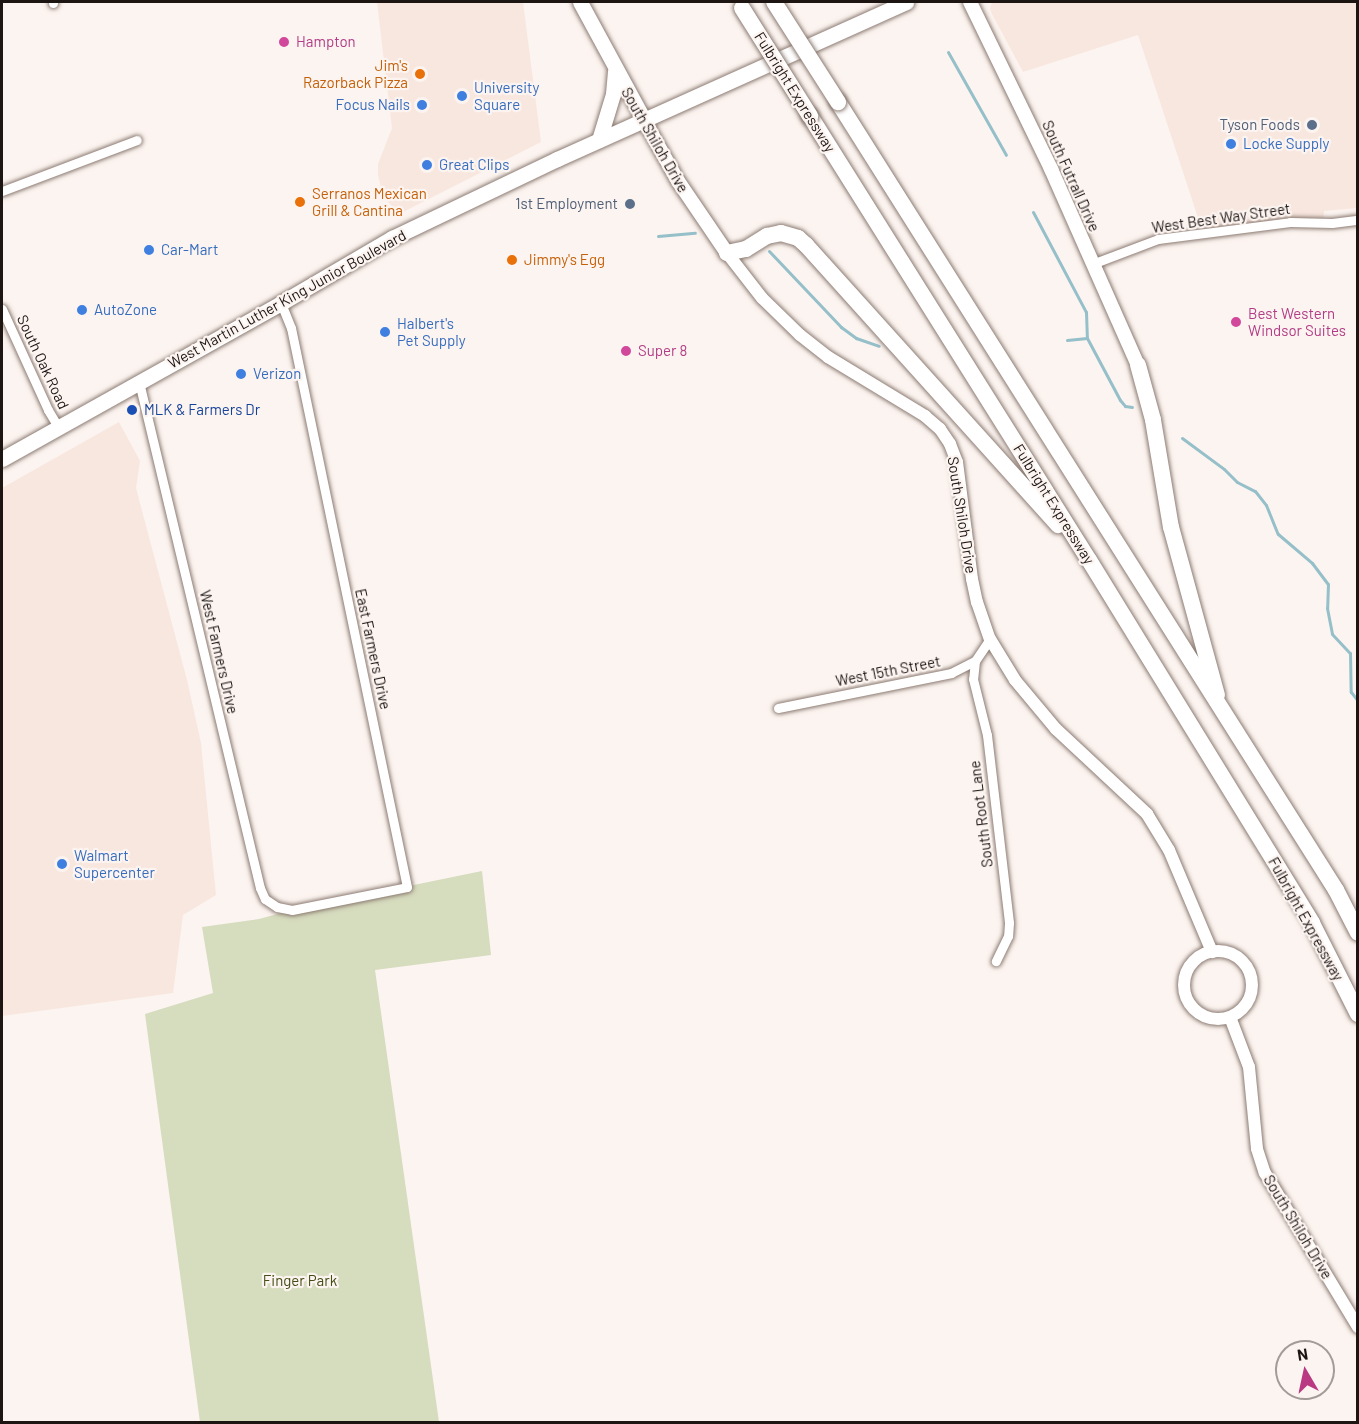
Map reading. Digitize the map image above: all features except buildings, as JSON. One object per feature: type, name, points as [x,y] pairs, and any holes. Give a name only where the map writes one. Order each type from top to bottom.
[{"type":"highway","name":"Fulbright Expressway","points":[[774,2],[1336,890],[1358,933]]},
{"type":"highway","name":"Fulbright Expressway","points":[[740,5],[1089,560],[1312,923],[1358,1014]]},
{"type":"highway","points":[[727,253],[746,249],[774,234],[789,234],[806,245],[1089,560]]},
{"type":"highway","points":[[1138,365],[1154,420],[1171,527],[1221,710]]},
{"type":"main road","name":"South Shiloh Drive","points":[[580,2],[615,71],[678,181],[727,253]]},
{"type":"main road","name":"West Martin Luther King Junior Boulevard","points":[[2,459],[281,303],[392,238],[599,140],[906,2]]},
{"type":"main road","name":"South Futrall Drive","points":[[970,2],[1051,170],[1138,365]]},
{"type":"main road","points":[[599,140],[613,94],[615,71]]},
{"type":"street","points":[[2,191],[137,140]]},
{"type":"street","name":"West Best Way Street","points":[[1092,264],[1158,239],[1290,222],[1332,223],[1358,220]]},
{"type":"street","name":"South Shiloh Drive","points":[[727,253],[762,298],[800,335],[828,357],[925,416],[940,429],[950,444],[957,462],[976,602],[990,639],[1015,680],[1056,729],[1147,814],[1169,850],[1212,952]]},
{"type":"street","name":"East Farmers Drive","points":[[281,303],[291,328],[407,887],[292,909]]},
{"type":"street","name":"South Oak Road","points":[[2,309],[48,410],[59,428]]},
{"type":"street","name":"West Farmers Drive","points":[[139,382],[260,888],[265,899],[277,907],[292,909]]},
{"type":"street","points":[[975,661],[990,639]]},
{"type":"street","name":"West 15th Street","points":[[778,708],[951,673],[975,661]]},
{"type":"street","name":"South Root Lane","points":[[975,661],[973,679],[989,751],[1009,923],[1006,942],[996,962]]},
{"type":"street","points":[[1212,952],[1226,952],[1236,957],[1250,973],[1251,994],[1239,1012],[1230,1017],[1207,1017],[1189,1003],[1185,992],[1188,970],[1195,961],[1212,952]]},
{"type":"street","name":"South Shiloh Drive","points":[[1230,1017],[1249,1066],[1257,1149],[1265,1173],[1358,1327]]},
{"type":"shaded area","name":"University Square","points":[[377,2],[523,2],[541,142],[399,214],[383,196],[378,175],[378,164],[392,128]]},
{"type":"shaded area","points":[[992,2],[1357,2],[1357,208],[1324,211],[1323,223],[1203,233],[1138,35],[1023,72],[992,14],[990,8]]},
{"type":"shaded area","points":[[119,422],[140,461],[136,488],[187,680],[201,743],[216,895],[183,915],[173,993],[2,1016],[2,488]]},
{"type":"green space","name":"Finger Park","points":[[482,871],[491,955],[375,970],[439,1422],[200,1422],[145,1014],[213,993],[202,927],[259,919],[292,910]]},
{"type":"waterway","points":[[948,52],[1006,155]]},
{"type":"waterway","points":[[1033,212],[1086,312],[1087,338],[1120,400],[1125,406],[1132,407]]},
{"type":"waterway","points":[[658,236],[695,233]]},
{"type":"waterway","points":[[769,251],[841,327],[856,338],[879,346]]},
{"type":"waterway","points":[[1067,340],[1087,338]]},
{"type":"waterway","points":[[1182,438],[1224,469],[1237,482],[1255,491],[1266,505],[1278,534],[1312,563],[1328,584],[1327,608],[1332,634],[1350,653],[1351,692],[1358,701]]},
{"type":"place","name":"Hampton","points":[[284,42]]},
{"type":"place","name":"Jim's Razorback Pizza","points":[[420,74]]},
{"type":"place","name":"University Square","points":[[462,96]]},
{"type":"place","name":"Focus Nails","points":[[422,105]]},
{"type":"place","name":"Tyson Foods","points":[[1312,125]]},
{"type":"place","name":"Locke Supply","points":[[1231,144]]},
{"type":"place","name":"Great Clips","points":[[427,165]]},
{"type":"place","name":"Serranos Mexican Grill & Cantina","points":[[300,202]]},
{"type":"place","name":"1st Employment","points":[[630,204]]},
{"type":"place","name":"Car-Mart","points":[[149,250]]},
{"type":"place","name":"Jimmy's Egg","points":[[512,260]]},
{"type":"place","name":"AutoZone","points":[[82,310]]},
{"type":"place","name":"Best Western Windsor Suites","points":[[1236,322]]},
{"type":"place","name":"Halbert's Pet Supply","points":[[385,332]]},
{"type":"place","name":"Super 8","points":[[626,351]]},
{"type":"place","name":"Verizon","points":[[241,374]]},
{"type":"place","name":"MLK & Farmers Dr","points":[[132,410]]},
{"type":"place","name":"Walmart Supercenter","points":[[62,864]]}]
